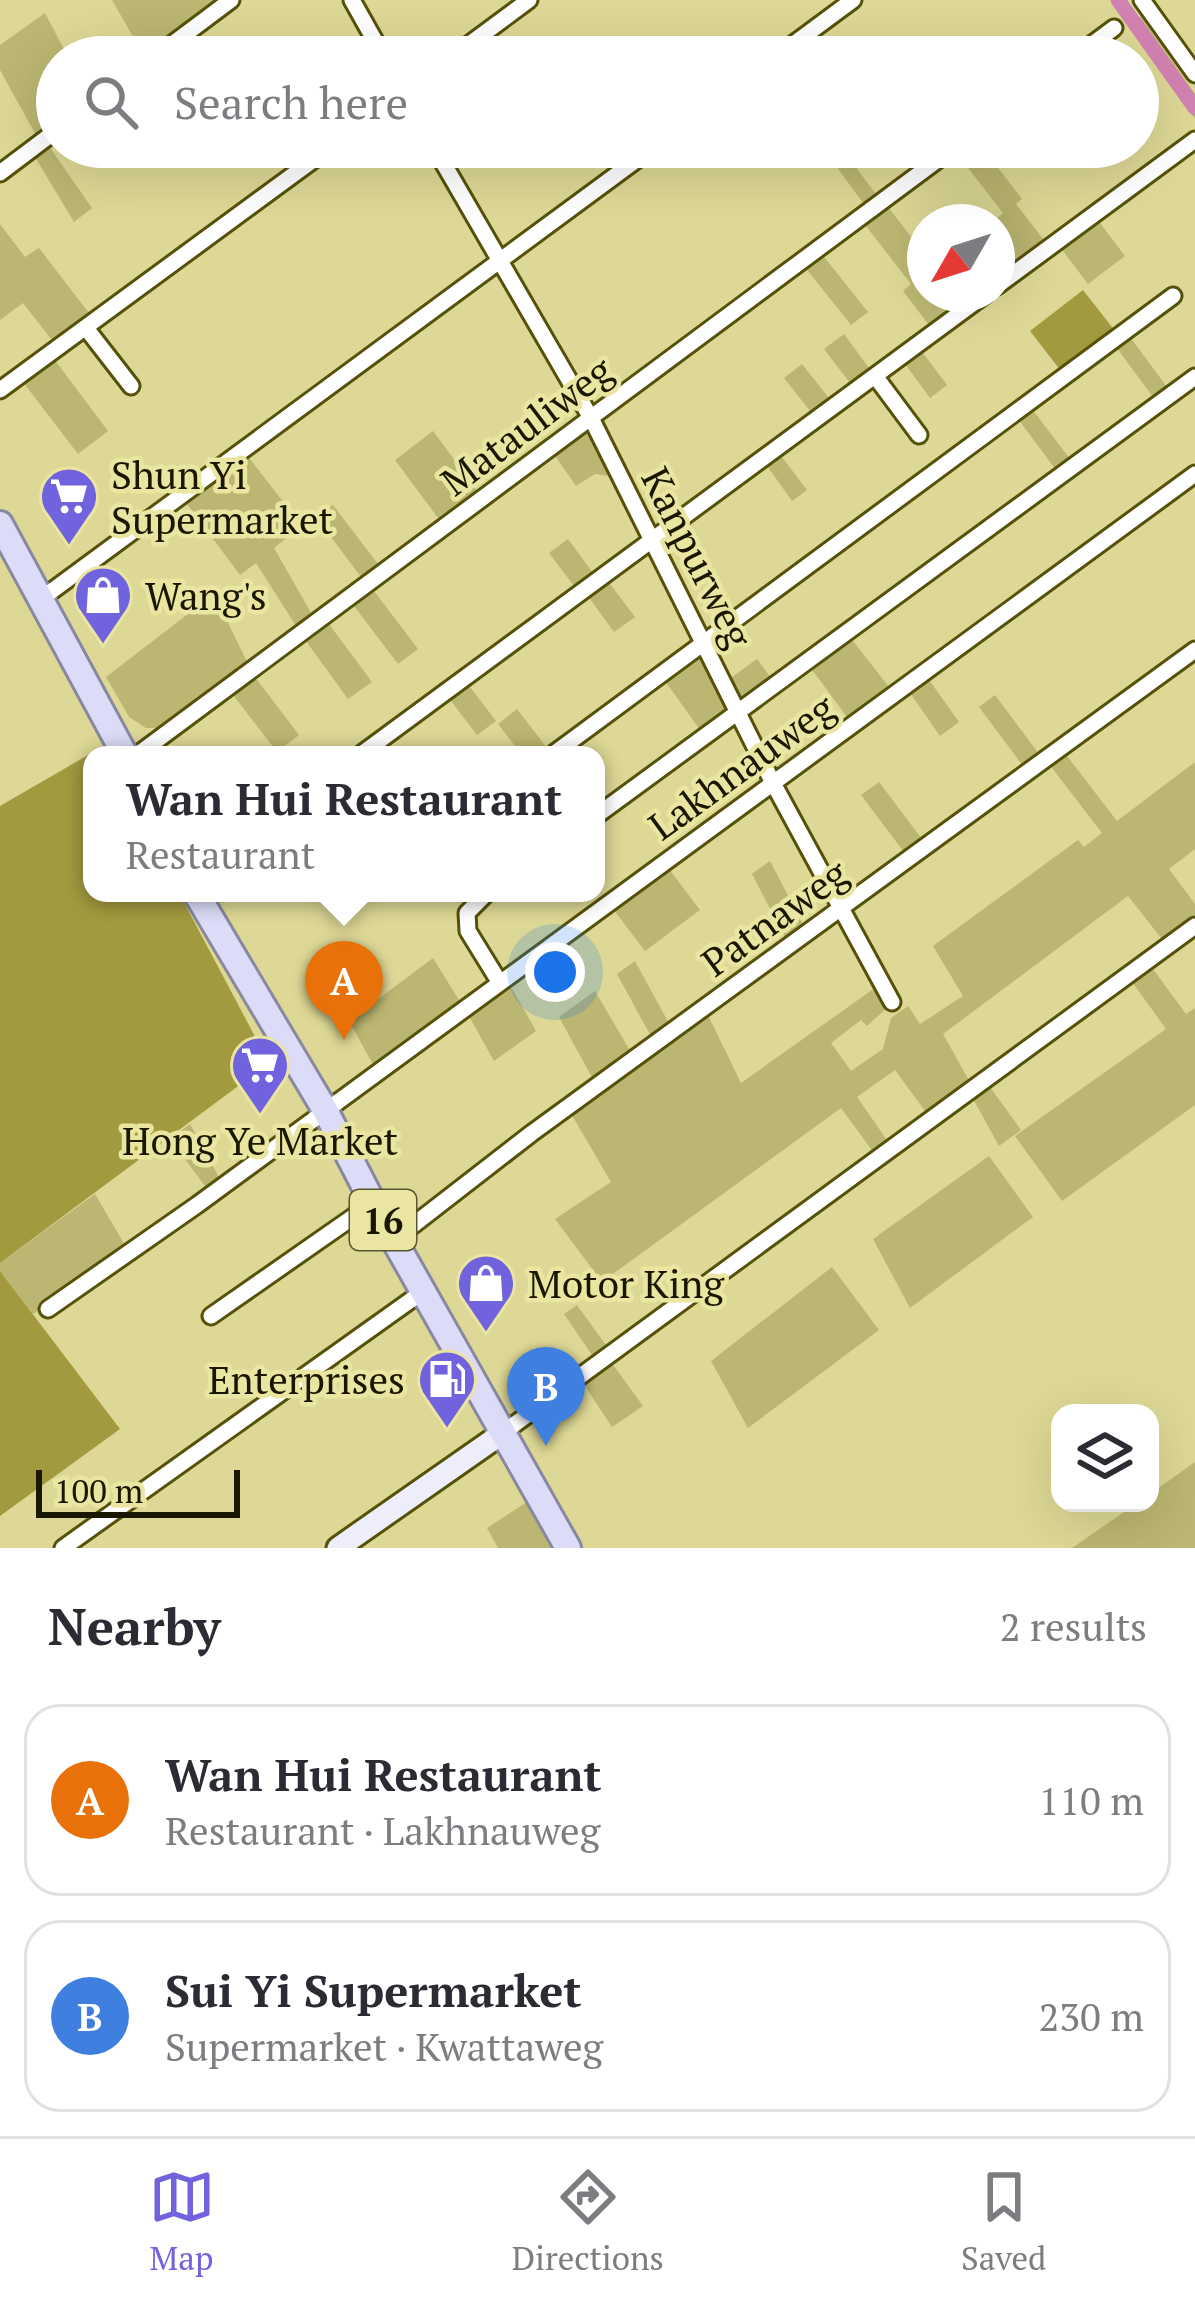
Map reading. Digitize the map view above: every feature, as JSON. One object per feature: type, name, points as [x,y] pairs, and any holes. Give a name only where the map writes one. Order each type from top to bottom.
[{"type":"main road","points":[[0,524],[119,746]]},
{"type":"main road","name":"16","points":[[201,902],[325,1110],[568,1548]]},
{"type":"street","points":[[183,36],[231,0]]},
{"type":"street","points":[[352,0],[372,36]]},
{"type":"street","points":[[481,36],[530,0]]},
{"type":"street","points":[[804,36],[853,0]]},
{"type":"street","points":[[1142,0],[1195,74]]},
{"type":"street","points":[[1103,36],[1114,28]]},
{"type":"street","points":[[1159,167],[1195,140]]},
{"type":"street","points":[[0,173],[36,146]]},
{"type":"street","points":[[0,390],[303,168]]},
{"type":"street","name":"Kanpurweg","points":[[446,168],[591,418],[773,783],[892,1002]]},
{"type":"street","points":[[41,599],[626,168]]},
{"type":"street","name":"Matauliweg","points":[[149,746],[927,168]]},
{"type":"street","points":[[1015,273],[1157,168]]},
{"type":"street","points":[[564,746],[1173,296]]},
{"type":"street","points":[[372,746],[962,312]]},
{"type":"street","points":[[86,328],[131,386]]},
{"type":"street","points":[[875,376],[919,435]]},
{"type":"street","points":[[605,809],[1195,377]]},
{"type":"street","name":"Lakhnauweg","points":[[48,1309],[1195,474]]},
{"type":"street","name":"Patnaweg","points":[[394,1240],[532,1133],[1195,650]]},
{"type":"street","points":[[479,902],[467,913],[468,931],[500,983]]},
{"type":"street","points":[[338,1548],[504,1432],[1195,926]]},
{"type":"street","points":[[211,1316],[373,1203]]},
{"type":"street","points":[[63,1548],[425,1290]]},
{"type":"shaded area","points":[[112,0],[220,0],[171,36],[133,36]]},
{"type":"shaded area","points":[[45,13],[57,36],[36,36],[36,135],[0,70],[0,45]]},
{"type":"shaded area","points":[[1141,17],[1154,36],[1136,36],[1126,22]]},
{"type":"shaded area","points":[[1159,43],[1195,94],[1195,119],[1159,68]]},
{"type":"shaded area","points":[[42,168],[64,168],[92,208],[74,222]]},
{"type":"shaded area","points":[[837,168],[857,168],[878,197],[866,207]]},
{"type":"shaded area","points":[[968,168],[998,168],[1022,199],[1016,204],[1047,244],[1015,268],[1015,204],[996,204]]},
{"type":"shaded area","points":[[885,203],[907,232],[907,279],[862,221]]},
{"type":"shaded area","points":[[1097,219],[1125,256],[1088,284],[1060,247]]},
{"type":"shaded area","points":[[0,224],[25,257],[39,248],[92,317],[55,344],[23,303],[0,320]]},
{"type":"shaded area","points":[[821,253],[868,312],[851,325],[804,266]]},
{"type":"shaded area","points":[[1083,290],[1115,331],[1061,371],[1030,331]]},
{"type":"shaded area","points":[[919,312],[954,312],[932,329]]},
{"type":"shaded area","points":[[1127,333],[1170,391],[1156,401],[1113,343]]},
{"type":"shaded area","points":[[844,334],[872,372],[853,387],[824,349]]},
{"type":"shaded area","points":[[920,349],[947,385],[930,398],[903,361]]},
{"type":"shaded area","points":[[54,359],[108,431],[78,454],[23,382]]},
{"type":"shaded area","points":[[802,364],[832,402],[814,416],[784,378]]},
{"type":"shaded area","points":[[1029,405],[1073,463],[1059,474],[1015,415]]},
{"type":"shaded area","points":[[585,430],[610,467],[610,476],[595,474],[576,486],[553,453]]},
{"type":"shaded area","points":[[433,431],[479,493],[441,522],[395,460]]},
{"type":"shaded area","points":[[779,453],[807,490],[792,501],[765,463]]},
{"type":"shaded area","points":[[246,454],[302,526],[274,548],[314,618],[298,629],[256,563],[240,575],[184,500]]},
{"type":"shaded area","points":[[333,505],[381,568],[364,581],[316,517]]},
{"type":"shaded area","points":[[568,539],[596,577],[577,590],[549,553]]},
{"type":"shaded area","points":[[607,580],[635,617],[614,632],[587,595]]},
{"type":"shaded area","points":[[371,587],[418,649],[398,664],[351,602]]},
{"type":"shaded area","points":[[214,594],[249,666],[157,728],[146,728],[129,717],[106,677]]},
{"type":"shaded area","points":[[326,620],[372,682],[348,699],[303,637]]},
{"type":"shaded area","points":[[850,637],[892,691],[850,721],[810,667]]},
{"type":"shaded area","points":[[704,650],[732,708],[703,734],[660,674]]},
{"type":"shaded area","points":[[757,659],[774,682],[740,702],[728,680]]},
{"type":"shaded area","points":[[252,673],[299,735],[285,746],[272,746],[230,691]]},
{"type":"shaded area","points":[[927,677],[959,722],[940,736],[908,690]]},
{"type":"shaded area","points":[[467,683],[496,721],[477,735],[448,697]]},
{"type":"shaded area","points":[[995,695],[1042,758],[1026,770],[979,707]]},
{"type":"shaded area","points":[[517,709],[545,746],[515,746],[498,724]]},
{"type":"shaded area","points":[[1064,752],[1117,821],[1195,762],[1195,849],[1169,869],[1195,904],[1195,920],[1165,943],[1128,896],[943,1034],[971,1084],[928,1115],[895,1070],[857,1097],[889,1143],[874,1153],[841,1108],[602,1282],[555,1219],[611,1182],[570,1112],[707,1013],[741,1083],[879,985],[889,1006],[867,1026],[861,1020],[831,1043],[851,1071],[883,1049],[891,1018],[908,1006],[920,1024],[963,996],[933,946],[1078,840],[1084,847],[1102,833],[1049,764]]},
{"type":"shaded area","points":[[83,758],[83,902],[184,902],[269,1063],[0,1263],[0,806]]},
{"type":"shaded area","points":[[879,782],[925,843],[907,856],[861,795]]},
{"type":"shaded area","points":[[770,861],[805,928],[787,941],[752,874]]},
{"type":"shaded area","points":[[669,869],[700,910],[645,951],[613,909]]},
{"type":"shaded area","points":[[433,958],[462,1005],[375,1068],[349,1021]]},
{"type":"shaded area","points":[[635,961],[671,1027],[653,1040],[617,974]]},
{"type":"shaded area","points":[[1150,965],[1186,1014],[1195,1008],[1195,1105],[1062,1201],[1015,1136],[1166,1029],[1130,979]]},
{"type":"shaded area","points":[[507,986],[536,1031],[494,1061],[470,1018]]},
{"type":"shaded area","points":[[595,991],[632,1054],[594,1081],[559,1017]]},
{"type":"shaded area","points":[[987,1083],[1021,1130],[999,1146],[971,1095]]},
{"type":"shaded area","points":[[190,1124],[221,1181],[208,1190],[170,1139]]},
{"type":"shaded area","points":[[989,1156],[1033,1217],[910,1308],[873,1239]]},
{"type":"shaded area","points":[[95,1194],[126,1247],[33,1314],[0,1271],[0,1263]]},
{"type":"shaded area","points":[[832,1267],[879,1330],[748,1428],[711,1361]]},
{"type":"shaded area","points":[[0,1271],[120,1429],[0,1516]]},
{"type":"shaded area","points":[[577,1305],[610,1351],[596,1361],[564,1314]]},
{"type":"shaded area","points":[[611,1362],[643,1406],[612,1427],[583,1383]]},
{"type":"shaded area","points":[[1195,1462],[1195,1548],[1072,1548],[1124,1512],[1159,1512],[1159,1488]]},
{"type":"shaded area","points":[[527,1502],[552,1548],[498,1548],[487,1528]]},
{"type":"waterway","points":[[1118,0],[1144,36]]},
{"type":"waterway","points":[[1159,58],[1195,108]]},
{"type":"place","name":"Shun Yi Supermarket","points":[[69,547]]},
{"type":"place","name":"Wang's","points":[[103,646]]},
{"type":"place","name":"Wan Hui Restaurant","points":[[344,1040]]},
{"type":"place","name":"Hong Ye Market","points":[[260,1116]]},
{"type":"place","name":"Motor King","points":[[486,1334]]},
{"type":"place","name":"Enterprises","points":[[447,1430]]},
{"type":"place","name":"Sui Yi Supermarket","points":[[546,1446]]}]
